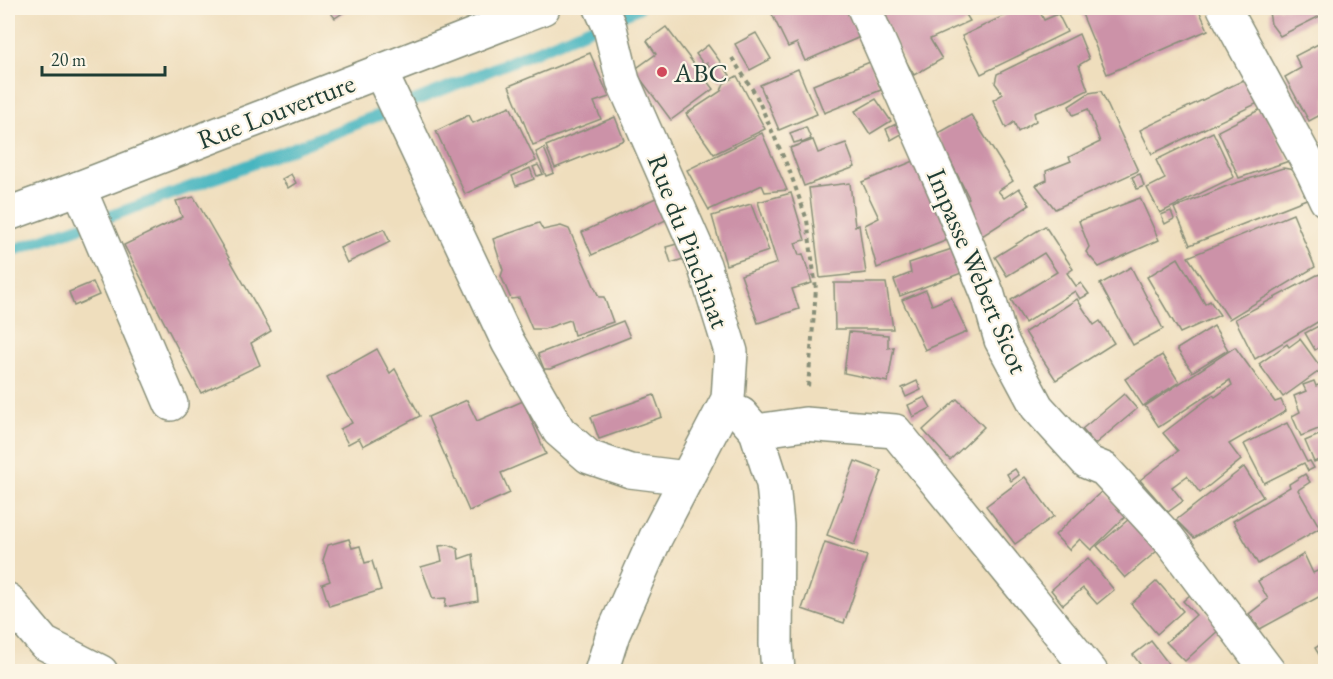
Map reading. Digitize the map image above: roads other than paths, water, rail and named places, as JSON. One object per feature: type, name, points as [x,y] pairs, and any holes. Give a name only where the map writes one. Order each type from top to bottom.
[{"type":"street","name":"Rue Louverture","points":[[8,214],[89,210],[391,95],[543,8]]},
{"type":"street","name":"Impasse Webert Sicot","points":[[864,8],[988,295],[1001,340],[1037,407],[1087,462],[1104,469],[1168,538],[1269,672]]},
{"type":"street","points":[[1224,8],[1326,200]]},
{"type":"street","name":"Rue du Pinchinat","points":[[601,672],[613,634],[651,548],[728,399],[731,352],[704,265],[623,81],[605,17]]},
{"type":"street","points":[[391,95],[508,342],[559,430],[589,457],[630,471],[687,478]]},
{"type":"street","points":[[89,210],[171,404]]},
{"type":"street","points":[[728,399],[756,431],[773,484],[777,525],[776,644],[778,672]]},
{"type":"street","points":[[756,431],[805,424],[895,431],[1091,672]]},
{"type":"street","points":[[8,600],[44,643],[101,672]]},
{"type":"waterway","points":[[8,252],[167,196],[325,136],[638,8]]},
{"type":"place","name":"ABC","points":[[662,72]]}]
